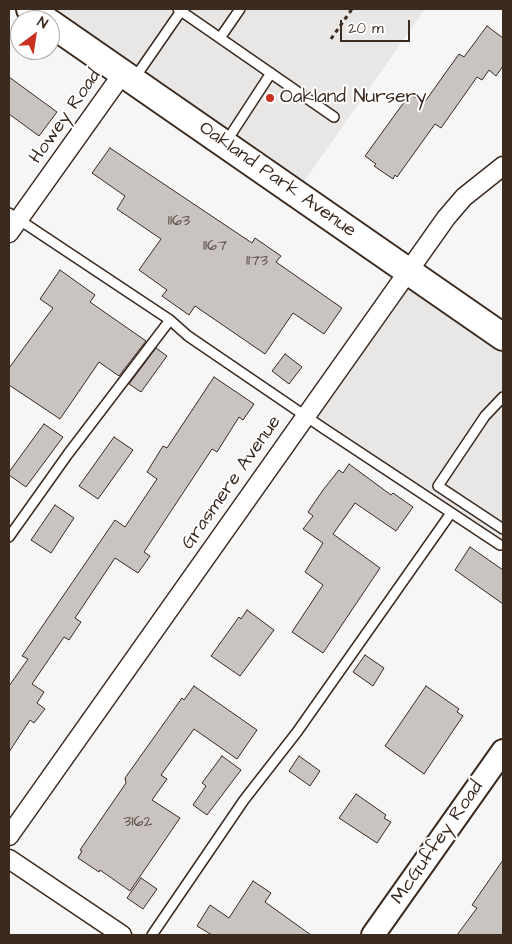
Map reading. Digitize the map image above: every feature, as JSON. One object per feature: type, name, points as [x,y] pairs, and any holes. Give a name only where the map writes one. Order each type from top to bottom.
[{"type":"main road","name":"Oakland Park Avenue","points":[[60,30],[503,337]]},
{"type":"street","name":"Howey Road","points":[[12,222],[128,77]]},
{"type":"street","name":"Grasmere Avenue","points":[[9,836],[446,218],[464,197],[503,166]]},
{"type":"street","name":"McGuffey Road","points":[[373,935],[503,751]]},
{"type":"street","points":[[9,859],[122,935]]},
{"type":"lane","points":[[220,38],[240,9]]},
{"type":"lane","points":[[128,77],[179,10],[334,117]]},
{"type":"lane","points":[[225,143],[271,73]]},
{"type":"lane","points":[[12,222],[170,320],[188,336],[501,546],[503,530],[438,486],[485,416],[503,397]]},
{"type":"lane","points":[[9,538],[68,454],[170,320]]},
{"type":"lane","points":[[152,935],[244,800],[297,732],[450,513]]},
{"type":"path","points":[[331,39],[352,9]]},
{"type":"shaded area","name":"Oakland Nursery","points":[[53,9],[425,9],[300,187],[60,14],[60,10]]},
{"type":"shaded area","points":[[407,268],[503,336],[503,551],[306,412]]},
{"type":"building","points":[[487,26],[503,38],[503,66],[496,76],[489,70],[482,80],[477,77],[441,128],[435,124],[397,177],[395,175],[393,179],[374,166],[376,164],[365,156],[410,94],[424,103],[459,54],[464,57]]},
{"type":"building","points":[[9,77],[57,112],[39,136],[9,114]]},
{"type":"building","points":[[110,148],[252,243],[255,238],[281,256],[276,262],[342,308],[324,334],[293,313],[265,354],[195,306],[189,315],[162,296],[167,290],[139,270],[161,239],[117,209],[125,196],[92,173]]},
{"type":"building","points":[[60,270],[95,295],[90,302],[146,341],[119,376],[99,362],[60,419],[9,385],[9,368],[53,308],[40,299]]},
{"type":"building","points":[[156,348],[167,356],[141,392],[129,384]]},
{"type":"building","points":[[285,354],[302,367],[289,384],[272,371]]},
{"type":"building","points":[[214,377],[254,404],[243,420],[239,417],[217,452],[212,449],[144,552],[150,556],[138,573],[115,558],[75,618],[81,622],[69,640],[64,637],[32,684],[44,692],[37,703],[45,709],[34,723],[30,720],[9,752],[9,686],[28,659],[22,656],[115,520],[125,527],[157,479],[147,472],[163,446],[167,448]]},
{"type":"building","points":[[44,424],[63,437],[26,487],[9,475],[9,472]]},
{"type":"building","points":[[114,437],[133,450],[98,499],[79,486]]},
{"type":"building","points":[[349,464],[391,495],[393,493],[413,507],[396,531],[355,503],[333,534],[380,568],[323,653],[292,632],[323,585],[305,572],[323,543],[303,529],[313,516],[308,512],[323,490],[339,470],[343,473]]},
{"type":"building","points":[[55,505],[74,518],[51,553],[31,540]]},
{"type":"building","points":[[470,547],[503,570],[503,604],[455,570]]},
{"type":"building","points":[[247,610],[274,630],[240,676],[211,656],[239,617],[241,619]]},
{"type":"building","points":[[365,655],[384,668],[373,686],[353,672]]},
{"type":"building","points":[[194,686],[257,730],[237,759],[194,729],[161,775],[167,779],[152,800],[180,818],[130,891],[100,870],[99,872],[78,858],[82,851],[80,850],[126,783],[125,778],[182,698],[184,700]]},
{"type":"building","points":[[426,686],[459,709],[457,712],[463,716],[424,774],[385,746]]},
{"type":"building","points":[[222,756],[241,770],[207,815],[193,805],[206,786],[202,783]]},
{"type":"building","points":[[299,756],[320,771],[310,786],[289,771]]},
{"type":"building","points":[[356,794],[386,815],[384,818],[391,822],[377,843],[339,818]]},
{"type":"building","points":[[503,860],[503,935],[457,935],[477,908],[472,905]]},
{"type":"building","points":[[141,878],[157,889],[143,909],[127,898]]},
{"type":"building","points":[[253,881],[271,893],[265,902],[311,935],[212,935],[197,926],[210,905],[229,918]]},
{"type":"place","name":"Oakland Nursery","points":[[270,98]]}]
